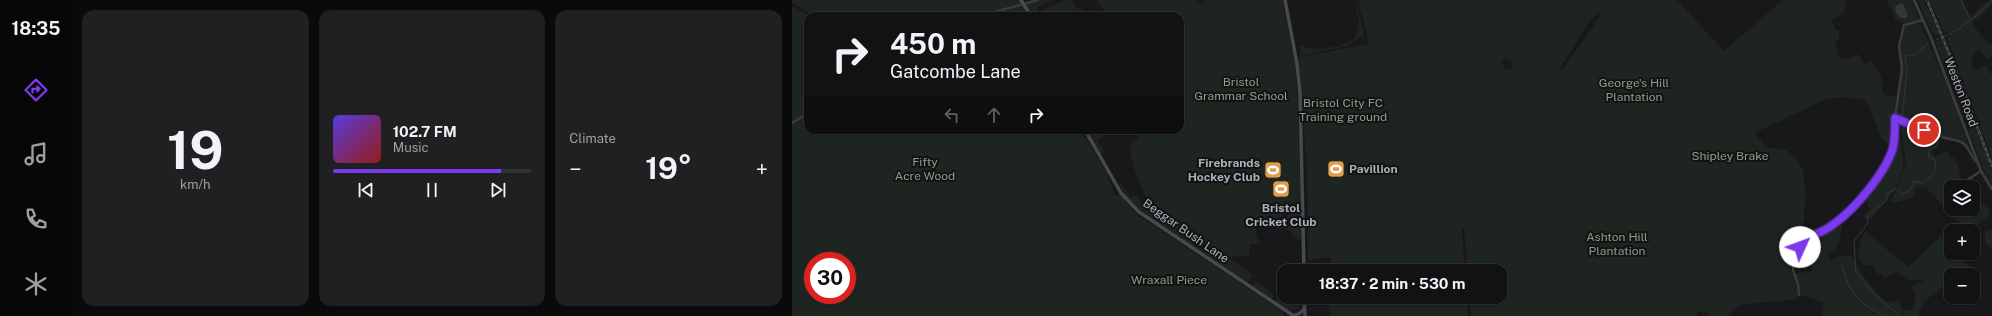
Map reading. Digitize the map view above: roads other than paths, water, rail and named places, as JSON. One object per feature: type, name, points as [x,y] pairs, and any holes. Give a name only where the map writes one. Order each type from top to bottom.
[{"type":"main road","points":[[1021,0],[1029,12]]},
{"type":"main road","points":[[1285,0],[1297,62],[1300,93],[1304,264]]},
{"type":"main road","name":"Beggar Bush Lane","points":[[1087,134],[1121,193],[1139,212],[1294,316],[1300,313],[1304,308]]},
{"type":"main road","points":[[1304,304],[1304,316]]},
{"type":"main road","name":"Beggar Bush Lane","points":[[1282,308],[1288,316]]},
{"type":"street","points":[[995,12],[1038,0]]},
{"type":"street","name":"Weston Road","points":[[1914,0],[1977,162],[1992,189]]},
{"type":"street","points":[[1799,295],[1798,284],[1793,270],[1794,260],[1799,255],[1802,239],[1835,224],[1868,189],[1882,169],[1893,148],[1895,118],[1902,69],[1899,46],[1903,27],[1906,24],[1923,20]]},
{"type":"street","points":[[792,123],[804,116]]},
{"type":"street","points":[[1895,118],[1937,134],[1942,138],[1956,140],[1966,145],[1977,162]]},
{"type":"street","points":[[1968,180],[1981,171]]},
{"type":"waterway","points":[[1961,0],[1971,21]]},
{"type":"waterway","points":[[1936,40],[1966,24],[1992,1]]},
{"type":"waterway","points":[[1928,43],[1916,54],[1905,56],[1907,70],[1902,117],[1937,129],[1937,132]]},
{"type":"waterway","points":[[1900,316],[1875,295],[1856,272],[1854,241],[1868,223],[1867,216],[1887,200],[1886,194],[1896,189],[1903,195],[1912,188],[1913,181],[1924,183],[1936,171],[1935,160],[1928,157],[1929,149],[1937,146],[1937,135]]},
{"type":"waterway","points":[[1842,266],[1848,284],[1857,297],[1870,308],[1886,316]]},
{"type":"railway","points":[[1927,0],[1956,70],[1992,166]]},
{"type":"place","name":"Pavillion","points":[[1336,169]]},
{"type":"place","name":"Firebrands Hockey Club","points":[[1273,170]]},
{"type":"place","name":"Bristol Cricket Club","points":[[1281,189]]},
{"type":"park label","name":"Bristol Grammar School","points":[[1241,89]]},
{"type":"park label","name":"George's Hill Plantation","points":[[1634,90]]},
{"type":"park label","name":"Bristol City FC Training ground","points":[[1343,110]]},
{"type":"park label","name":"Shipley Brake","points":[[1730,156]]},
{"type":"park label","name":"Fifty Acre Wood","points":[[925,169]]},
{"type":"park label","name":"Ashton Hill Plantation","points":[[1617,244]]},
{"type":"park label","name":"Wraxall Piece","points":[[1169,280]]}]
